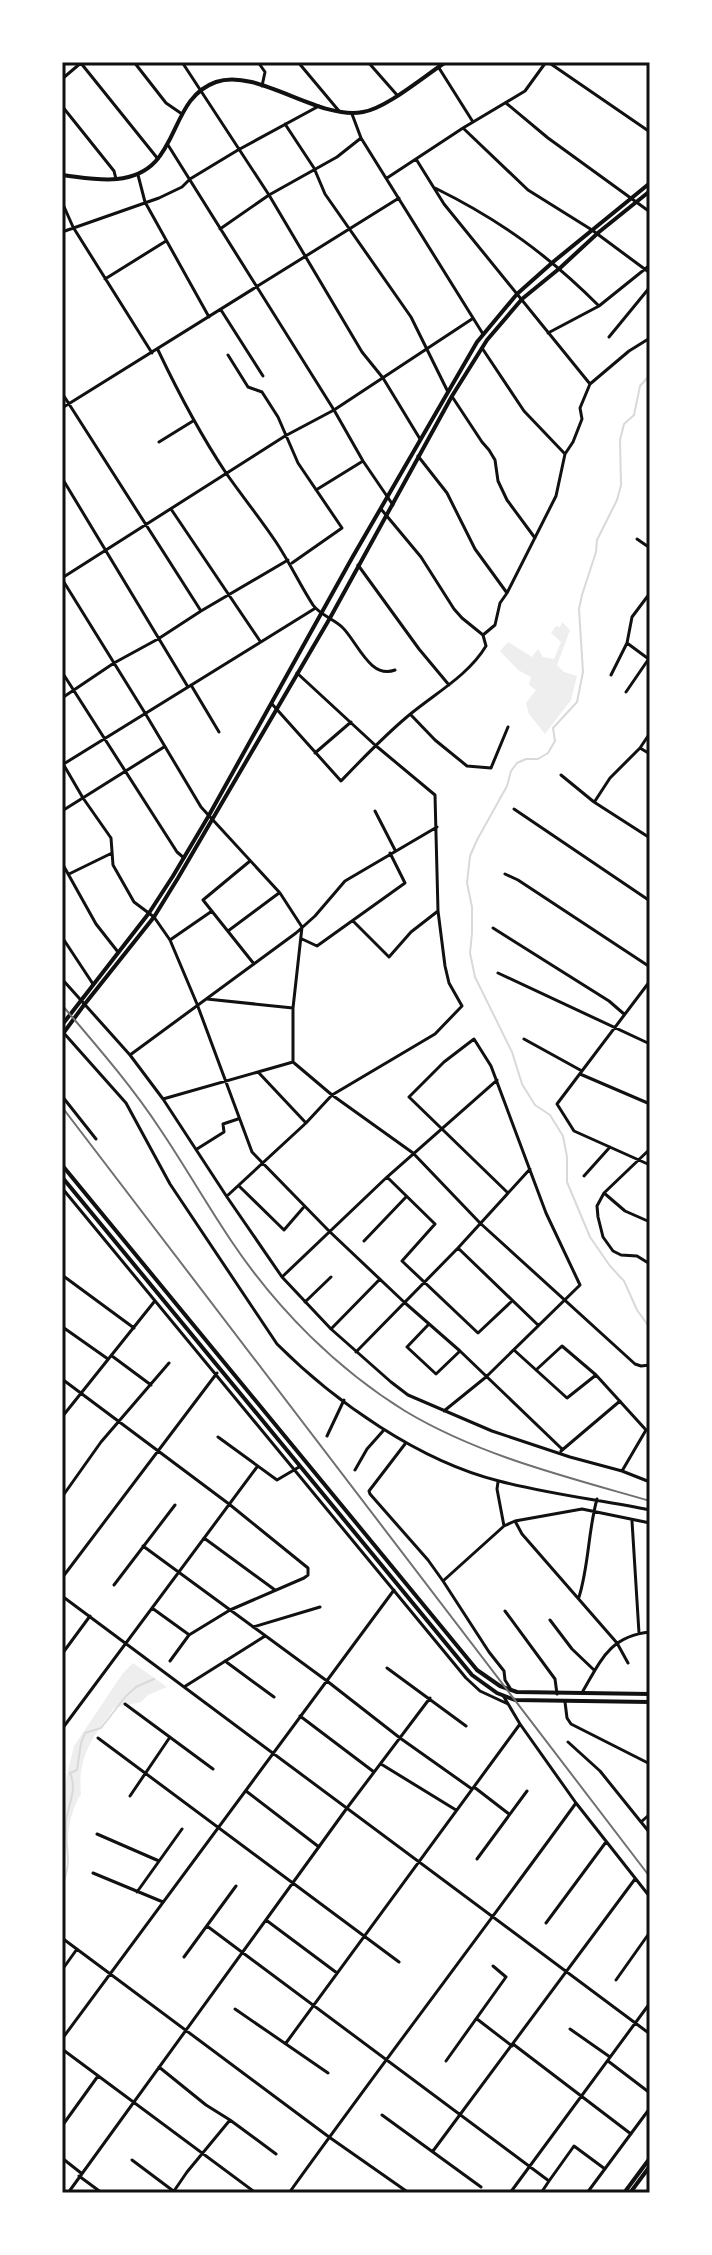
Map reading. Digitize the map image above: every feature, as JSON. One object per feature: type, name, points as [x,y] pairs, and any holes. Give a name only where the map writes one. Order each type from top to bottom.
[{"type":"main road","points":[[62,175],[116,180],[137,174],[158,159],[190,100],[216,82],[240,80],[352,114],[373,109],[446,62]]},
{"type":"main road","points":[[634,201],[650,183]]},
{"type":"main road","points":[[62,1028],[152,915],[330,618],[483,334],[517,294],[553,262],[650,191]]},
{"type":"main road","points":[[62,1028],[118,952],[152,915],[210,819],[321,613],[420,439],[450,394],[522,299],[560,268],[594,232]]},
{"type":"main road","points":[[62,1165],[477,1670],[512,1691],[650,1694]]},
{"type":"main road","points":[[62,1182],[297,1469],[483,1685],[515,1700],[650,1702]]},
{"type":"main road","points":[[627,2193],[650,2158]]},
{"type":"main road","points":[[627,2193],[650,2166]]},
{"type":"street","points":[[62,79],[81,62],[158,159]]},
{"type":"street","points":[[182,62],[269,195],[362,352],[383,378],[420,439]]},
{"type":"street","points":[[258,62],[265,72],[262,86]]},
{"type":"street","points":[[298,62],[339,111]]},
{"type":"street","points":[[368,62],[397,95]]},
{"type":"street","points":[[387,178],[529,88],[547,62],[650,132]]},
{"type":"street","points":[[136,63],[166,103],[182,114]]},
{"type":"street","points":[[438,67],[473,122]]},
{"type":"street","points":[[506,103],[548,138],[650,212]]},
{"type":"street","points":[[62,106],[114,171],[116,180]]},
{"type":"street","points":[[62,232],[182,187],[238,150],[319,106]]},
{"type":"street","points":[[352,114],[361,138],[483,334]]},
{"type":"street","points":[[285,124],[314,168],[325,194],[411,317],[450,394],[495,460],[498,481],[507,500],[535,538]]},
{"type":"street","points":[[463,128],[528,190],[650,273]]},
{"type":"street","points":[[220,229],[269,195],[337,157],[361,138]]},
{"type":"street","points":[[168,145],[393,505]]},
{"type":"street","points":[[416,159],[444,204],[590,384]]},
{"type":"street","points":[[137,174],[145,202],[209,317]]},
{"type":"street","points":[[435,188],[513,232],[560,268],[599,306]]},
{"type":"street","points":[[62,408],[399,198]]},
{"type":"street","points":[[62,202],[73,227],[153,353]]},
{"type":"street","points":[[105,279],[167,240]]},
{"type":"street","points":[[548,333],[599,306],[650,265]]},
{"type":"street","points":[[609,337],[650,287]]},
{"type":"street","points":[[221,310],[263,376]]},
{"type":"street","points":[[472,319],[334,410],[285,436],[62,579],[210,819],[280,893],[302,927],[293,1008],[293,1062],[332,1095],[413,1153],[480,1223],[635,1364],[650,1365]]},
{"type":"street","points":[[483,635],[495,625],[500,603],[556,496],[565,454],[582,419],[580,408],[590,384],[629,351],[650,338]]},
{"type":"street","points":[[482,348],[524,411],[565,454]]},
{"type":"street","points":[[158,350],[194,420],[227,474],[289,562],[315,608],[349,635],[368,662],[382,671],[395,670]]},
{"type":"street","points":[[62,698],[114,663],[342,528],[315,490],[262,392],[248,387],[228,355]]},
{"type":"street","points":[[62,393],[201,611]]},
{"type":"street","points":[[159,442],[194,420]]},
{"type":"street","points":[[418,456],[447,493],[475,549],[507,593]]},
{"type":"street","points":[[315,490],[363,461]]},
{"type":"street","points":[[62,478],[158,639],[219,732]]},
{"type":"street","points":[[171,509],[260,641]]},
{"type":"street","points":[[271,704],[341,781],[375,745],[481,655],[486,646],[483,635],[454,609],[421,557],[381,509]]},
{"type":"street","points":[[637,539],[650,548]]},
{"type":"street","points":[[358,565],[449,685]]},
{"type":"street","points":[[611,675],[627,643],[632,617],[650,593]]},
{"type":"street","points":[[315,608],[62,763],[111,838],[113,865],[134,902],[152,915],[170,940],[252,1152],[304,1207],[460,1351],[561,1452]]},
{"type":"street","points":[[626,692],[650,659],[627,643]]},
{"type":"street","points":[[62,672],[124,772],[184,858]]},
{"type":"street","points":[[227,1197],[332,1095],[435,1034],[461,1009],[445,966],[438,911],[435,795],[297,673]]},
{"type":"street","points":[[410,714],[467,766],[491,768],[508,727]]},
{"type":"street","points":[[315,753],[351,722]]},
{"type":"street","points":[[594,802],[610,778],[640,748],[650,733]]},
{"type":"street","points":[[62,811],[165,746]]},
{"type":"street","points":[[640,748],[650,754]]},
{"type":"street","points":[[561,775],[594,802],[650,838]]},
{"type":"street","points":[[514,809],[650,901]]},
{"type":"street","points":[[375,811],[395,850]]},
{"type":"street","points":[[130,1055],[302,927],[345,881],[437,827]]},
{"type":"street","points":[[69,875],[112,853]]},
{"type":"street","points":[[302,939],[317,946],[405,883],[390,853]]},
{"type":"street","points":[[250,861],[203,900],[254,964]]},
{"type":"street","points":[[62,863],[96,924],[118,952]]},
{"type":"street","points":[[505,874],[650,967]]},
{"type":"street","points":[[228,931],[280,893]]},
{"type":"street","points":[[170,940],[212,911]]},
{"type":"street","points":[[353,921],[389,957],[411,932],[438,911]]},
{"type":"street","points":[[493,928],[609,1001],[624,1014]]},
{"type":"street","points":[[62,937],[93,984]]},
{"type":"street","points":[[498,973],[650,1044]]},
{"type":"street","points":[[62,979],[130,1055],[163,1099],[282,1277],[356,1352],[408,1395],[444,1411],[492,1431],[650,1482]]},
{"type":"street","points":[[650,981],[557,1104],[574,1131],[650,1165]]},
{"type":"street","points":[[207,999],[293,1008]]},
{"type":"street","points":[[62,1028],[126,1103],[170,1184],[277,1344],[296,1363],[384,1430],[460,1468],[498,1481],[650,1510]]},
{"type":"street","points":[[444,1411],[486,1377],[580,1285],[546,1213],[491,1066],[474,1039],[444,1062],[409,1097],[508,1193]]},
{"type":"street","points":[[524,1039],[581,1073],[650,1104]]},
{"type":"street","points":[[163,1099],[293,1062]]},
{"type":"street","points":[[258,1072],[306,1123]]},
{"type":"street","points":[[282,1277],[413,1153],[497,1080]]},
{"type":"street","points":[[62,1096],[96,1139]]},
{"type":"street","points":[[196,1150],[224,1132],[223,1124],[238,1119]]},
{"type":"street","points":[[584,1176],[610,1147]]},
{"type":"street","points":[[650,1149],[604,1193],[597,1206],[603,1237],[613,1251],[637,1256],[650,1264]]},
{"type":"street","points":[[356,1352],[530,1169]]},
{"type":"street","points":[[387,1177],[434,1223],[401,1260],[478,1333],[512,1301]]},
{"type":"street","points":[[239,1186],[284,1230],[304,1207]]},
{"type":"street","points":[[604,1193],[625,1211],[650,1222]]},
{"type":"street","points":[[364,1241],[406,1197]]},
{"type":"street","points":[[458,1248],[538,1325]]},
{"type":"street","points":[[62,1275],[134,1328]]},
{"type":"street","points":[[304,1302],[331,1277]]},
{"type":"street","points":[[331,1329],[380,1279]]},
{"type":"street","points":[[650,1280],[650,1292]]},
{"type":"street","points":[[62,1417],[157,1298]]},
{"type":"street","points":[[429,1323],[407,1347],[425,1365],[437,1375],[460,1351]]},
{"type":"street","points":[[64,1328],[151,1385]]},
{"type":"street","points":[[536,1370],[562,1346],[596,1375],[648,1432],[622,1471]]},
{"type":"street","points":[[514,1349],[567,1398],[596,1375]]},
{"type":"street","points":[[62,1497],[101,1442],[169,1363]]},
{"type":"street","points":[[62,1578],[218,1372]]},
{"type":"street","points":[[62,1379],[229,1504],[308,1568],[308,1575],[304,1578],[230,1610],[189,1635],[170,1661]]},
{"type":"street","points":[[327,1436],[344,1400]]},
{"type":"street","points":[[561,1452],[620,1401]]},
{"type":"street","points":[[355,1470],[367,1449],[384,1430]]},
{"type":"street","points":[[218,1437],[277,1480],[297,1469],[466,1678],[480,1691],[508,1704]]},
{"type":"street","points":[[406,1443],[369,1491],[370,1494],[428,1560],[504,1671],[505,1680],[512,1691]]},
{"type":"street","points":[[62,1729],[257,1467]]},
{"type":"street","points":[[498,1481],[504,1526]]},
{"type":"street","points":[[62,1484],[68,1488]]},
{"type":"street","points":[[579,1597],[587,1569],[597,1499]]},
{"type":"street","points":[[114,1585],[175,1505]]},
{"type":"street","points":[[443,1581],[504,1526],[515,1521],[582,1509],[650,1523]]},
{"type":"street","points":[[632,1520],[639,1633]]},
{"type":"street","points":[[515,1521],[522,1534],[617,1643],[628,1663]]},
{"type":"street","points":[[204,1538],[276,1591]]},
{"type":"street","points":[[143,1546],[400,1738],[510,1815]]},
{"type":"street","points":[[62,2039],[394,1590]]},
{"type":"street","points":[[62,1596],[650,2034]]},
{"type":"street","points":[[253,1627],[320,1607]]},
{"type":"street","points":[[152,1608],[189,1635]]},
{"type":"street","points":[[505,1611],[555,1679],[557,1694]]},
{"type":"street","points":[[62,1654],[90,1616]]},
{"type":"street","points":[[550,1620],[572,1649],[594,1670]]},
{"type":"street","points":[[581,1694],[605,1654],[617,1643],[625,1637],[650,1632]]},
{"type":"street","points":[[184,1687],[265,1636]]},
{"type":"street","points":[[225,1661],[274,1697]]},
{"type":"street","points":[[387,1668],[466,1726]]},
{"type":"street","points":[[504,1697],[576,1803],[650,1897]]},
{"type":"street","points":[[68,2193],[430,1698]]},
{"type":"street","points":[[565,1702],[571,1724],[650,1764]]},
{"type":"street","points":[[125,1704],[213,1769]]},
{"type":"street","points":[[62,1716],[68,1721]]},
{"type":"street","points":[[300,1716],[374,1772]]},
{"type":"street","points":[[286,2043],[520,1724]]},
{"type":"street","points":[[130,1796],[170,1737]]},
{"type":"street","points":[[98,1738],[399,1962]]},
{"type":"street","points":[[568,1742],[600,1771],[650,1833]]},
{"type":"street","points":[[381,1764],[457,1810]]},
{"type":"street","points":[[245,1791],[319,1847]]},
{"type":"street","points":[[477,1859],[527,1791]]},
{"type":"street","points":[[289,2193],[576,1803]]},
{"type":"street","points":[[641,1822],[650,1814]]},
{"type":"street","points":[[137,1892],[182,1829]]},
{"type":"street","points":[[97,1834],[159,1861]]},
{"type":"street","points":[[546,1923],[606,1842]]},
{"type":"street","points":[[93,1873],[163,1902]]},
{"type":"street","points":[[433,2151],[635,1879]]},
{"type":"street","points":[[184,1957],[236,1886]]},
{"type":"street","points":[[266,1920],[337,1973]]},
{"type":"street","points":[[207,1926],[549,2181]]},
{"type":"street","points":[[616,1980],[650,1932]]},
{"type":"street","points":[[62,1938],[409,2193]]},
{"type":"street","points":[[62,1970],[77,1949]]},
{"type":"street","points":[[446,2061],[506,1977],[493,1966]]},
{"type":"street","points":[[510,2193],[650,2003]]},
{"type":"street","points":[[235,2009],[328,2073]]},
{"type":"street","points":[[476,2018],[631,2134]]},
{"type":"street","points":[[570,2029],[650,2093]]},
{"type":"street","points":[[62,2049],[256,2193]]},
{"type":"street","points":[[159,2067],[206,2105],[276,2154]]},
{"type":"street","points":[[62,2126],[98,2076]]},
{"type":"street","points":[[587,2193],[650,2108]]},
{"type":"street","points":[[382,2115],[481,2187]]},
{"type":"street","points":[[132,2160],[175,2192],[230,2120]]},
{"type":"street","points":[[541,2193],[574,2146],[605,2169]]},
{"type":"street","points":[[62,2158],[102,2193]]},
{"type":"shaded area","points":[[562,622],[570,630],[557,665],[564,672],[577,676],[571,700],[545,734],[529,714],[526,703],[536,690],[529,685],[531,677],[518,670],[500,651],[508,642],[532,657],[538,649],[543,657],[554,659],[561,642],[551,633]]},
{"type":"shaded area","points":[[133,1663],[167,1687],[148,1695],[141,1702],[114,1708],[93,1738],[84,1758],[81,1794],[69,1826],[62,1885],[62,1796],[74,1746]]},
{"type":"waterway","points":[[650,375],[640,386],[634,415],[624,424],[620,440],[621,485],[597,540],[582,595],[579,609],[583,672],[577,702],[553,728],[555,741],[548,753],[538,759],[517,763],[511,771],[507,786],[470,856],[467,883],[472,907],[470,953],[475,977],[512,1052],[522,1084],[535,1105],[550,1115],[563,1136],[567,1182],[590,1237],[624,1281],[637,1310],[650,1328]]},
{"type":"waterway","points":[[62,1887],[68,1861],[66,1823],[73,1786],[70,1773],[77,1770],[85,1733],[101,1728],[126,1696],[136,1687],[154,1679]]},
{"type":"railway","points":[[62,1005],[149,1113],[268,1291],[332,1357],[405,1411],[463,1441],[524,1464],[650,1501]]},
{"type":"railway","points":[[62,1107],[650,1877]]}]
